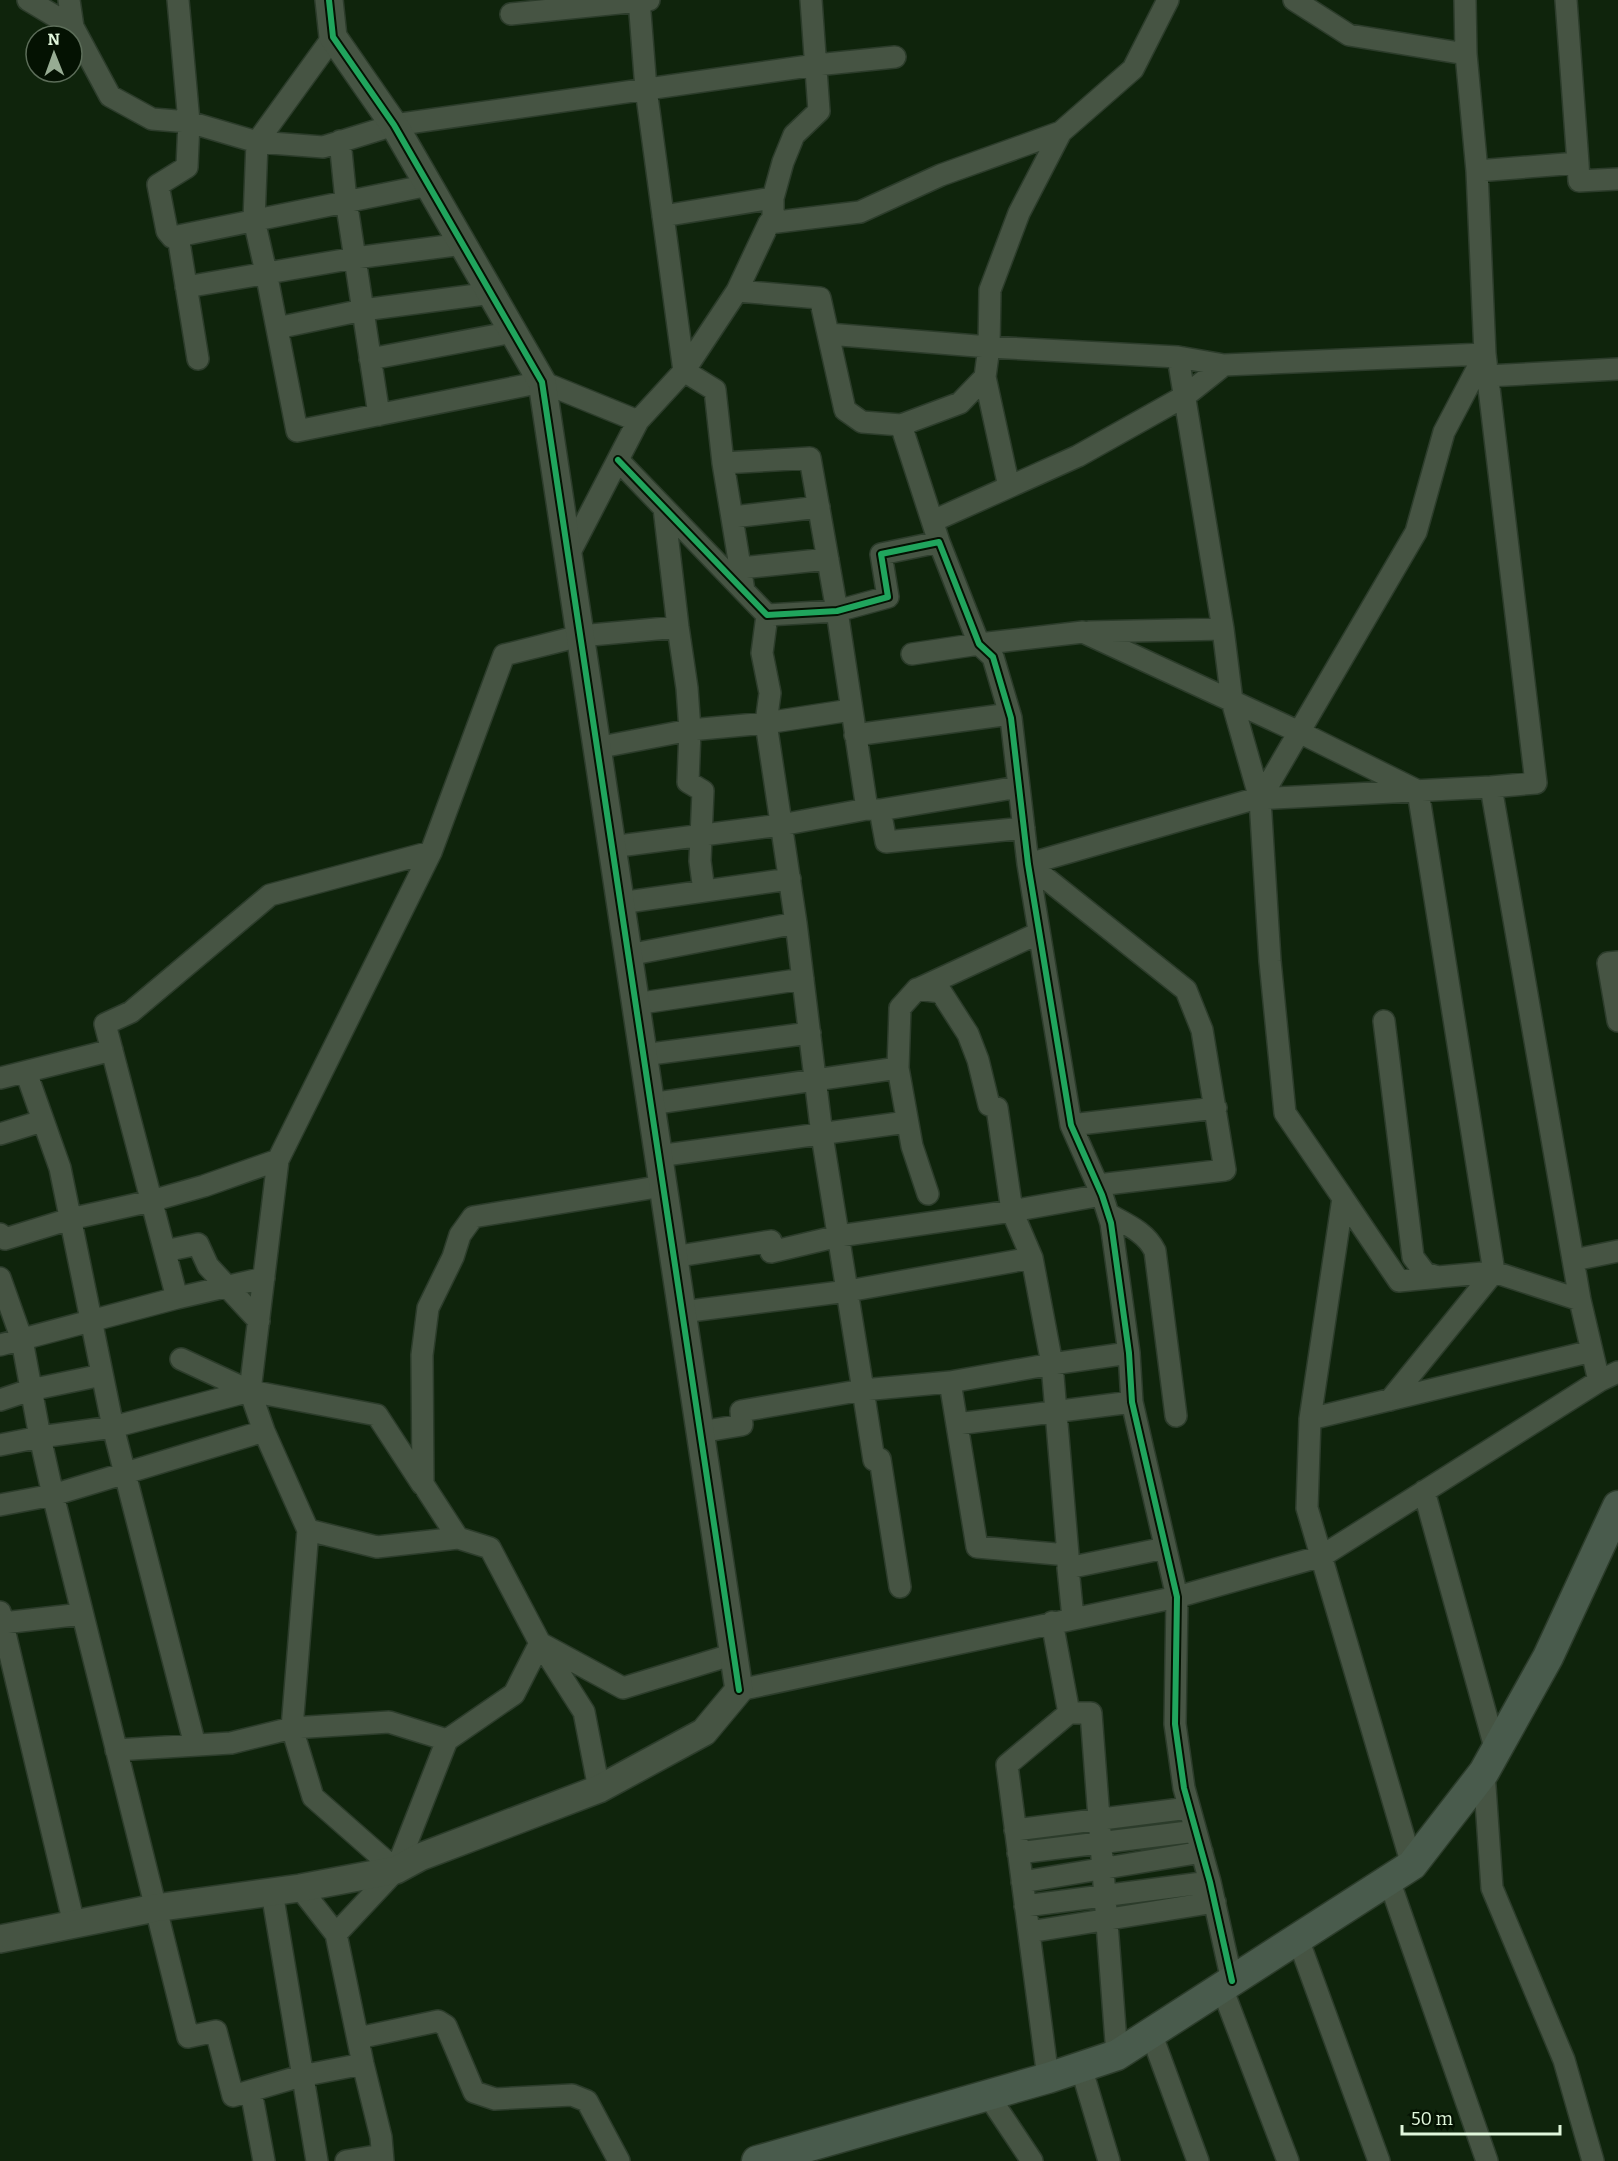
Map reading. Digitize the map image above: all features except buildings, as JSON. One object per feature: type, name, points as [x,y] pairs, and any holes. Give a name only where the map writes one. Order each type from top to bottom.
[{"type":"main road","points":[[757,2161],[1048,2078],[1117,2055],[1401,1873],[1490,1762],[1548,1657],[1618,1506]]},
{"type":"street","points":[[69,0],[73,24]]},
{"type":"street","points":[[178,0],[189,122],[187,167],[158,184],[167,231],[172,237],[429,185]]},
{"type":"street","points":[[329,0],[333,37],[394,125],[542,382],[739,1690]]},
{"type":"street","points":[[511,14],[643,0],[646,89],[684,371]]},
{"type":"street","points":[[773,222],[773,198],[783,162],[794,135],[819,111],[811,0]]},
{"type":"street","points":[[568,556],[638,421],[684,371],[737,291],[769,223],[860,212],[941,175],[1061,132],[1134,69],[1168,0]]},
{"type":"street","points":[[1294,0],[1349,35],[1466,54]]},
{"type":"street","points":[[1028,864],[1254,799],[1536,783],[1485,354],[1477,171],[1466,54],[1465,0]]},
{"type":"street","points":[[1566,0],[1579,181],[1618,179]]},
{"type":"street","points":[[32,1],[68,24]]},
{"type":"street","points":[[333,37],[257,142],[254,220],[297,431],[542,382],[638,421]]},
{"type":"street","points":[[84,48],[110,96],[152,119],[189,122],[257,142],[323,147],[394,125],[816,65],[895,57]]},
{"type":"street","points":[[1010,487],[985,377],[989,347],[990,290],[1019,213],[1061,132]]},
{"type":"street","points":[[340,141],[346,200],[379,415]]},
{"type":"street","points":[[1477,171],[1578,163]]},
{"type":"street","points":[[663,216],[773,198]]},
{"type":"street","points":[[178,236],[198,359]]},
{"type":"street","points":[[186,287],[355,258],[463,244]]},
{"type":"street","points":[[737,291],[820,298],[845,410],[862,422],[901,425],[960,404],[985,377]]},
{"type":"street","points":[[277,328],[363,310],[492,293]]},
{"type":"street","points":[[370,359],[513,332]]},
{"type":"street","points":[[828,334],[989,347],[1178,357],[1224,365],[1485,354]]},
{"type":"street","points":[[1260,799],[1416,532],[1444,432],[1485,354]]},
{"type":"street","points":[[1178,357],[1223,629],[1232,701],[1260,799],[1270,961],[1285,1113],[1400,1281],[1494,1272],[1580,1300]]},
{"type":"street","points":[[933,521],[1078,456],[1185,396],[1224,365]]},
{"type":"street","points":[[1487,376],[1618,369]]},
{"type":"street","points":[[684,371],[715,390],[723,463],[744,591]]},
{"type":"street","points":[[901,425],[939,542],[979,644],[993,657],[1010,714],[1028,864],[1071,1125],[1103,1198],[1111,1223],[1129,1353],[1132,1402],[1177,1597],[1175,1724],[1184,1788],[1213,1892],[1227,1984],[1288,2161]]},
{"type":"street","points":[[723,463],[810,458],[837,611],[855,735],[874,810],[886,842],[1024,828]]},
{"type":"street","points":[[618,460],[767,615],[837,611],[888,597],[881,554],[939,542]]},
{"type":"street","points":[[733,517],[819,507]]},
{"type":"street","points":[[664,508],[687,688],[690,730],[688,782],[703,791],[700,861],[704,891]]},
{"type":"street","points":[[741,568],[828,559]]},
{"type":"street","points":[[767,615],[762,653],[770,693],[766,723],[796,923],[822,1135],[874,1460],[880,1459],[900,1587]]},
{"type":"street","points":[[396,1870],[313,1797],[292,1728],[308,1530],[264,1431],[250,1391],[278,1160],[431,852],[504,655],[580,636],[678,627]]},
{"type":"street","points":[[912,654],[1083,632],[1223,629]]},
{"type":"street","points":[[1083,632],[1299,732],[1418,791]]},
{"type":"street","points":[[596,748],[690,730],[766,723],[851,710]]},
{"type":"street","points":[[855,735],[1010,714]]},
{"type":"street","points":[[611,847],[781,825],[1018,787]]},
{"type":"street","points":[[1491,787],[1580,1300],[1599,1381]]},
{"type":"street","points":[[1390,1400],[1494,1272],[1418,791]]},
{"type":"street","points":[[177,1298],[105,1024],[131,1012],[270,895],[431,852]]},
{"type":"street","points":[[673,1257],[771,1241],[771,1252],[839,1236],[1103,1198],[1225,1170],[1202,1030],[1186,990],[1028,864]]},
{"type":"street","points":[[620,903],[790,879]]},
{"type":"street","points":[[628,955],[796,923]]},
{"type":"street","points":[[928,1194],[912,1146],[898,1068],[900,1008],[917,989],[1040,933]]},
{"type":"street","points":[[1618,962],[1608,963],[1618,1020]]},
{"type":"street","points":[[635,1004],[803,979]]},
{"type":"street","points":[[917,989],[941,992],[968,1034],[978,1060],[988,1105],[998,1107],[1012,1211],[1032,1258],[1052,1364],[1056,1410],[1068,1562],[1063,1620],[1069,1713]]},
{"type":"street","points":[[1384,1021],[1413,1257],[1425,1273],[1438,1278],[1494,1272]]},
{"type":"street","points":[[643,1055],[810,1033]]},
{"type":"street","points":[[0,1078],[112,1050]]},
{"type":"street","points":[[650,1104],[898,1068]]},
{"type":"street","points":[[26,1072],[60,1168],[113,1428],[195,1745]]},
{"type":"street","points":[[1071,1125],[1216,1107]]},
{"type":"street","points":[[0,1134],[42,1121]]},
{"type":"street","points":[[658,1156],[907,1122]]},
{"type":"street","points":[[0,1234],[5,1239],[70,1219],[151,1201],[204,1186],[278,1160]]},
{"type":"street","points":[[423,1484],[422,1355],[428,1308],[466,1226],[473,1218],[663,1186]]},
{"type":"street","points":[[1103,1198],[1145,1235],[1155,1251],[1176,1416]]},
{"type":"street","points":[[1343,1198],[1310,1419],[1307,1508],[1322,1556],[1401,1873],[1487,2161]]},
{"type":"street","points":[[165,1251],[198,1244],[208,1266],[258,1321]]},
{"type":"street","points":[[1574,1260],[1618,1251]]},
{"type":"street","points":[[682,1312],[848,1291],[1032,1258]]},
{"type":"street","points":[[0,1278],[22,1340],[30,1390],[53,1495],[154,1908],[188,2037],[216,2031],[233,2096],[301,2076],[363,2064]]},
{"type":"street","points":[[0,1345],[177,1298],[264,1278]]},
{"type":"street","points":[[1310,1419],[1592,1351]]},
{"type":"street","points":[[700,1432],[742,1425],[741,1411],[863,1390],[950,1382],[1129,1353]]},
{"type":"street","points":[[182,1359],[250,1391],[377,1414],[458,1538]]},
{"type":"street","points":[[0,1939],[154,1908],[300,1888],[396,1870],[420,1857],[599,1789],[704,1732],[739,1690],[1177,1597],[1322,1556],[1618,1371]]},
{"type":"street","points":[[0,1400],[30,1390],[102,1375]]},
{"type":"street","points":[[950,1382],[977,1547],[1068,1562],[1165,1548]]},
{"type":"street","points":[[0,1445],[40,1437],[113,1428],[250,1391]]},
{"type":"street","points":[[957,1424],[1132,1402]]},
{"type":"street","points":[[0,1505],[53,1495],[264,1431]]},
{"type":"street","points":[[1424,1491],[1490,1762],[1492,1888],[1564,2060],[1593,2161]]},
{"type":"street","points":[[308,1530],[377,1547],[458,1538],[490,1548],[540,1642],[584,1712],[599,1789]]},
{"type":"street","points":[[74,1924],[1,1618],[82,1614]]},
{"type":"street","points":[[540,1642],[623,1688],[734,1654]]},
{"type":"street","points":[[336,1934],[396,1870],[447,1740],[514,1694],[540,1642]]},
{"type":"street","points":[[1048,2078],[1006,1766],[1069,1713],[1090,1713],[1117,2055]]},
{"type":"street","points":[[116,1750],[231,1743],[292,1728],[389,1722],[447,1740]]},
{"type":"street","points":[[1015,1830],[1189,1808]]},
{"type":"street","points":[[1018,1852],[1196,1831]]},
{"type":"street","points":[[1022,1882],[1202,1852]]},
{"type":"street","points":[[300,1888],[336,1934],[381,2137],[382,2158],[346,2161]]},
{"type":"street","points":[[272,1892],[317,2161]]},
{"type":"street","points":[[1025,1906],[1105,1894],[1213,1892]]},
{"type":"street","points":[[1029,1932],[1107,1921],[1213,1892]]},
{"type":"street","points":[[1298,1939],[1380,2161]]},
{"type":"street","points":[[358,2038],[442,2022],[446,2026],[474,2092],[495,2099],[572,2095],[580,2097],[587,2101],[619,2161]]},
{"type":"street","points":[[1151,2033],[1198,2161]]},
{"type":"street","points":[[1081,2067],[1108,2161]]},
{"type":"street","points":[[251,2091],[264,2161]]},
{"type":"street","points":[[988,2095],[1032,2161]]},
{"type":"cycle path","points":[[329,0],[333,37],[394,125],[542,382],[739,1690]]},
{"type":"cycle path","points":[[618,460],[767,615],[837,611],[888,597],[881,554],[939,542],[979,644],[993,657],[1011,718],[1028,864],[1071,1125],[1102,1195],[1111,1223],[1129,1353],[1132,1402],[1177,1597],[1175,1724],[1184,1788],[1210,1882],[1232,1981]]}]
